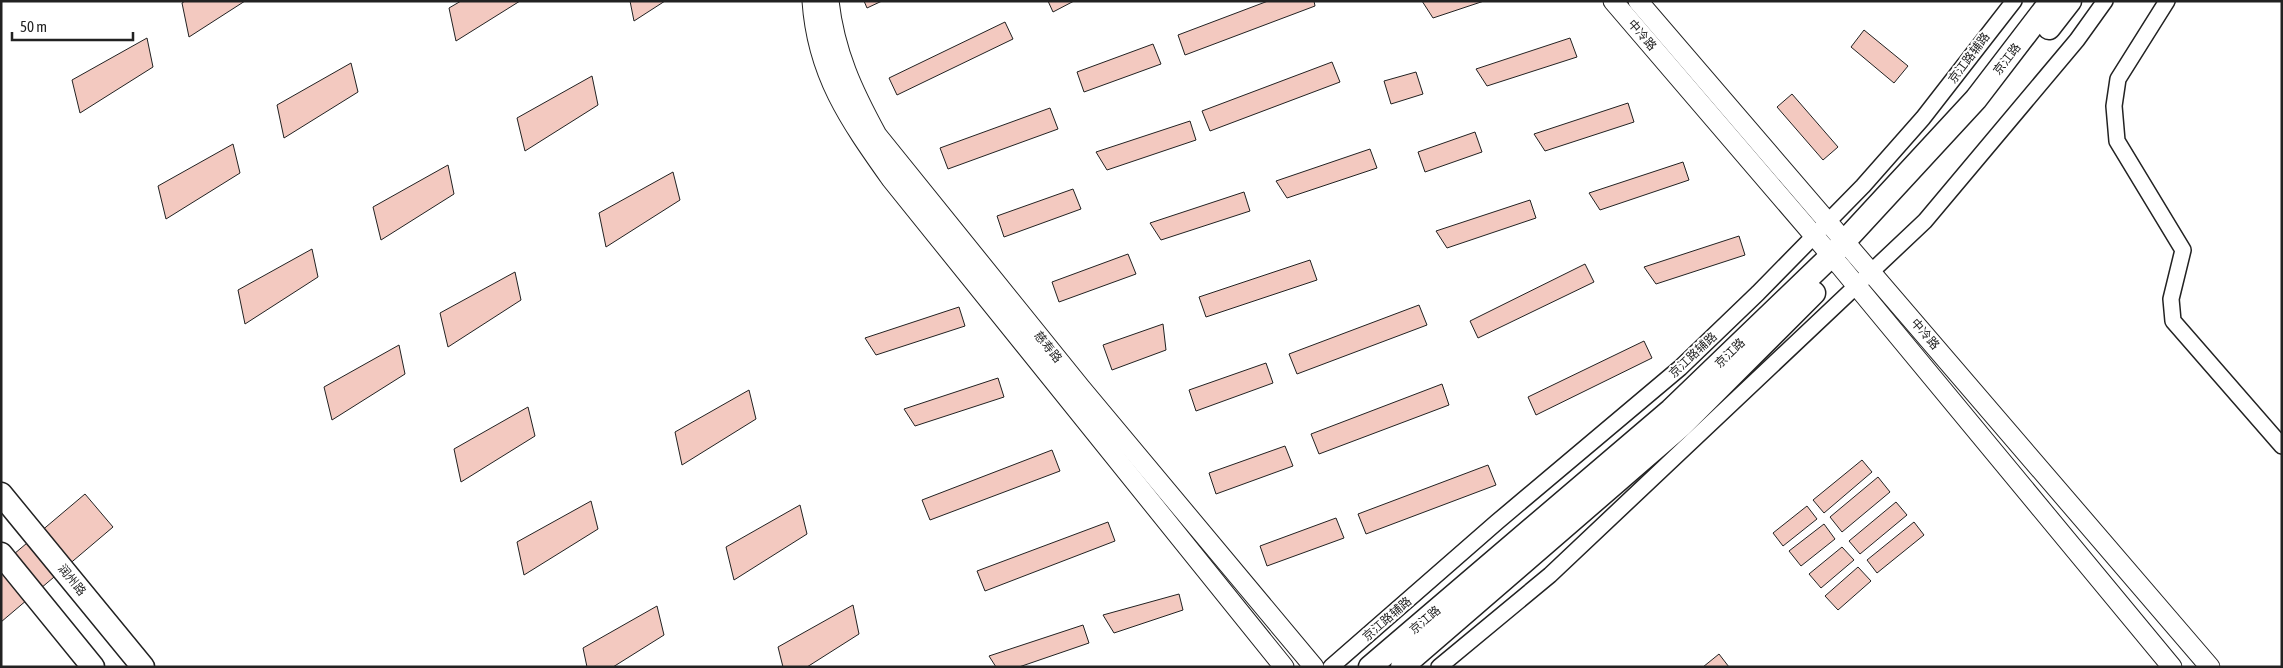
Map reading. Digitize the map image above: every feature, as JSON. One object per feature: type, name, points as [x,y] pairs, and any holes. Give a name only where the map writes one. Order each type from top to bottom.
[{"type":"main road","name":"京江路","points":[[1370,667],[1671,410],[1843,254],[1976,99],[2052,1]]},
{"type":"main road","name":"京江路","points":[[1402,667],[1680,426],[1843,254],[1988,109],[2070,1]]},
{"type":"main road","name":"润州路","points":[[1,494],[142,667]]},
{"type":"main road","points":[[1,554],[93,667]]},
{"type":"street","name":"慈寿路","points":[[812,1],[818,50],[839,102],[891,179],[1284,667]]},
{"type":"street","name":"慈寿路","points":[[829,1],[836,44],[852,90],[877,135],[1081,388],[1314,667]]},
{"type":"street","name":"中冷路","points":[[1613,1],[1814,236],[1872,272],[2210,667]]},
{"type":"street","name":"中冷路","points":[[1638,1],[1828,221],[1858,286],[2172,667]]},
{"type":"street","name":"京江路辅路","points":[[1331,667],[1497,522],[1680,368],[1814,236],[1923,118],[2014,1]]},
{"type":"street","points":[[1439,667],[1550,575],[1926,221],[2077,40],[2105,1]]},
{"type":"street","points":[[2166,1],[2118,79],[2114,106],[2118,141],[2183,250],[2171,299],[2173,321],[2282,446]]},
{"type":"building","points":[[185,1],[245,1],[189,37],[182,3]]},
{"type":"building","points":[[461,1],[520,1],[456,41],[449,8]]},
{"type":"building","points":[[630,1],[665,1],[634,21]]},
{"type":"building","points":[[864,1],[882,1],[867,8]]},
{"type":"building","points":[[1048,1],[1074,1],[1053,12]]},
{"type":"building","points":[[1268,1],[1314,1],[1315,6],[1185,55],[1178,35]]},
{"type":"building","points":[[1422,1],[1484,1],[1433,18]]},
{"type":"building","points":[[1005,22],[1013,39],[897,95],[889,78]]},
{"type":"building","points":[[1864,30],[1908,66],[1894,83],[1851,47]]},
{"type":"building","points":[[147,38],[153,67],[80,113],[72,80]]},
{"type":"building","points":[[1570,38],[1577,57],[1487,86],[1476,69]]},
{"type":"building","points":[[1153,44],[1161,64],[1084,92],[1077,72]]},
{"type":"building","points":[[1332,62],[1340,82],[1210,131],[1202,111]]},
{"type":"building","points":[[351,63],[358,92],[284,138],[277,105]]},
{"type":"building","points":[[1416,72],[1423,94],[1391,104],[1384,81]]},
{"type":"building","points":[[592,76],[598,105],[525,151],[517,118]]},
{"type":"building","points":[[1792,94],[1838,147],[1823,160],[1777,107]]},
{"type":"building","points":[[1628,103],[1634,122],[1545,151],[1534,134]]},
{"type":"building","points":[[1050,108],[1058,129],[948,169],[940,148]]},
{"type":"building","points":[[1190,121],[1196,140],[1107,170],[1096,152]]},
{"type":"building","points":[[1475,132],[1482,152],[1425,172],[1418,152]]},
{"type":"building","points":[[233,144],[240,173],[166,219],[158,186]]},
{"type":"building","points":[[1370,149],[1377,168],[1287,198],[1276,181]]},
{"type":"building","points":[[1683,162],[1689,180],[1600,210],[1589,193]]},
{"type":"building","points":[[448,165],[454,194],[381,240],[373,207]]},
{"type":"building","points":[[673,172],[680,200],[606,247],[599,213]]},
{"type":"building","points":[[1073,189],[1081,209],[1004,237],[997,216]]},
{"type":"building","points":[[1244,192],[1250,211],[1161,240],[1150,223]]},
{"type":"building","points":[[1530,200],[1536,218],[1447,248],[1436,231]]},
{"type":"building","points":[[1739,236],[1745,255],[1656,284],[1644,267]]},
{"type":"building","points":[[312,249],[318,277],[245,324],[238,290]]},
{"type":"building","points":[[1128,254],[1136,274],[1059,302],[1052,282]]},
{"type":"building","points":[[1310,260],[1317,280],[1206,317],[1199,297]]},
{"type":"building","points":[[1585,264],[1594,282],[1478,338],[1470,321]]},
{"type":"building","points":[[515,272],[521,300],[448,347],[440,313]]},
{"type":"building","points":[[1419,305],[1427,325],[1297,374],[1289,354]]},
{"type":"building","points":[[959,307],[965,326],[876,355],[865,338]]},
{"type":"building","points":[[1163,324],[1166,350],[1112,370],[1103,345]]},
{"type":"building","points":[[1644,341],[1652,358],[1536,415],[1528,397]]},
{"type":"building","points":[[399,345],[405,374],[332,420],[324,387]]},
{"type":"building","points":[[1266,363],[1273,383],[1196,411],[1189,390]]},
{"type":"building","points":[[998,378],[1004,397],[915,426],[904,409]]},
{"type":"building","points":[[1442,384],[1449,405],[1319,454],[1311,434]]},
{"type":"building","points":[[749,390],[756,419],[682,465],[675,432]]},
{"type":"building","points":[[528,407],[535,436],[461,482],[454,449]]},
{"type":"building","points":[[1285,446],[1293,466],[1216,494],[1209,473]]},
{"type":"building","points":[[1052,450],[1060,471],[930,520],[922,500]]},
{"type":"building","points":[[1862,460],[1872,472],[1824,513],[1813,500]]},
{"type":"building","points":[[1488,465],[1496,485],[1366,534],[1358,514]]},
{"type":"building","points":[[1878,477],[1890,492],[1842,532],[1830,517]]},
{"type":"building","points":[[85,494],[113,527],[1,622],[1,565]]},
{"type":"building","points":[[591,501],[598,529],[524,575],[517,542]]},
{"type":"building","points":[[1896,502],[1907,515],[1860,554],[1849,541]]},
{"type":"building","points":[[800,505],[807,534],[734,580],[726,547]]},
{"type":"building","points":[[1807,506],[1817,519],[1783,546],[1773,533]]},
{"type":"building","points":[[1336,518],[1344,538],[1267,566],[1260,546]]},
{"type":"building","points":[[1108,522],[1115,541],[985,591],[977,571]]},
{"type":"building","points":[[1914,522],[1924,535],[1877,573],[1867,560]]},
{"type":"building","points":[[1824,524],[1835,539],[1801,566],[1789,551]]},
{"type":"building","points":[[1842,547],[1854,560],[1821,588],[1809,574]]},
{"type":"building","points":[[1858,567],[1871,581],[1838,610],[1825,596]]},
{"type":"building","points":[[1179,594],[1183,610],[1114,633],[1103,615]]},
{"type":"building","points":[[853,605],[859,634],[807,667],[783,667],[778,647]]},
{"type":"building","points":[[657,606],[664,635],[613,667],[587,667],[583,648]]},
{"type":"building","points":[[1083,625],[1089,643],[1019,667],[996,667],[989,656]]},
{"type":"building","points":[[1719,654],[1729,667],[1703,667]]}]
